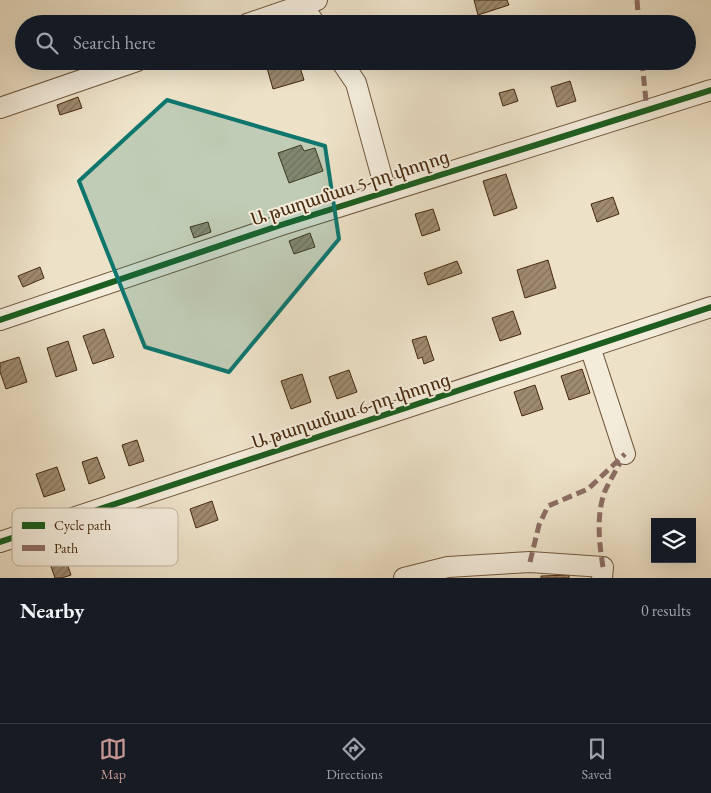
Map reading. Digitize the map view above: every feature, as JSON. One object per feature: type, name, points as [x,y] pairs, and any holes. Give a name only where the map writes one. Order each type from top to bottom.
[{"type":"street","points":[[273,15],[310,2],[313,15]]},
{"type":"street","points":[[0,108],[111,70]]},
{"type":"street","points":[[347,70],[356,83],[386,192]]},
{"type":"street","name":"Ա թաղամաս 5-րդ փողոց","points":[[0,320],[281,225],[711,90]]},
{"type":"street","name":"Ա թաղամաս 6-րդ փողոց","points":[[103,508],[711,307]]},
{"type":"street","points":[[590,347],[625,454]]},
{"type":"street","name":"Ա թաղամաս 6-րդ փողոց","points":[[0,542],[12,538]]},
{"type":"street","points":[[404,578],[448,567],[530,562],[602,572]]},
{"type":"highlighted area","points":[[167,100],[325,146],[339,239],[229,372],[145,347],[79,181]]},
{"type":"building","points":[[474,0],[507,0],[509,5],[478,15]]},
{"type":"building","points":[[268,70],[301,70],[304,80],[273,89]]},
{"type":"building","points":[[570,81],[576,101],[557,107],[551,87]]},
{"type":"building","points":[[514,89],[518,101],[503,106],[499,93]]},
{"type":"building","points":[[78,97],[82,108],[60,115],[57,105]]},
{"type":"building","points":[[301,145],[304,151],[315,148],[323,171],[289,183],[278,153]]},
{"type":"building","points":[[506,174],[517,208],[494,216],[483,181]]},
{"type":"building","points":[[613,197],[619,214],[597,222],[591,204]]},
{"type":"building","points":[[433,209],[440,230],[422,236],[415,214]]},
{"type":"building","points":[[208,222],[211,232],[194,238],[190,227]]},
{"type":"building","points":[[310,233],[315,247],[294,254],[289,241]]},
{"type":"building","points":[[548,260],[556,288],[525,298],[517,270]]},
{"type":"building","points":[[457,261],[462,273],[428,285],[424,273]]},
{"type":"building","points":[[40,267],[44,278],[23,287],[18,276]]},
{"type":"building","points":[[513,311],[521,334],[500,341],[492,318]]},
{"type":"building","points":[[104,329],[114,357],[93,364],[83,336]]},
{"type":"building","points":[[426,336],[434,360],[424,364],[422,357],[418,359],[412,340]]},
{"type":"building","points":[[68,341],[77,370],[56,377],[47,348]]},
{"type":"building","points":[[19,357],[27,382],[6,389],[0,372],[0,363]]},
{"type":"building","points":[[582,369],[590,393],[569,400],[561,376]]},
{"type":"building","points":[[349,370],[357,392],[337,399],[329,377]]},
{"type":"building","points":[[302,374],[311,402],[291,409],[281,381]]},
{"type":"building","points":[[535,385],[543,409],[522,416],[514,392]]},
{"type":"building","points":[[137,440],[144,461],[129,466],[122,445]]},
{"type":"building","points":[[97,457],[105,478],[89,484],[82,462]]},
{"type":"building","points":[[57,467],[65,490],[44,497],[36,474]]},
{"type":"building","points":[[212,501],[218,520],[196,528],[190,509]]},
{"type":"building","points":[[51,566],[68,566],[71,575],[55,578]]},
{"type":"building","points":[[569,575],[569,578],[541,578],[541,576]]},
{"type":"marked path","points":[[637,0],[638,15]]},
{"type":"marked path","points":[[643,70],[647,111]]},
{"type":"marked path","points":[[530,562],[539,525],[548,506],[588,489],[625,454]]},
{"type":"marked path","points":[[603,567],[599,519],[600,509],[605,491],[620,463]]},
{"type":"cycle path","points":[[0,320],[281,225],[711,90]]},
{"type":"cycle path","points":[[103,508],[711,307]]},
{"type":"cycle path","points":[[0,542],[12,538]]}]
